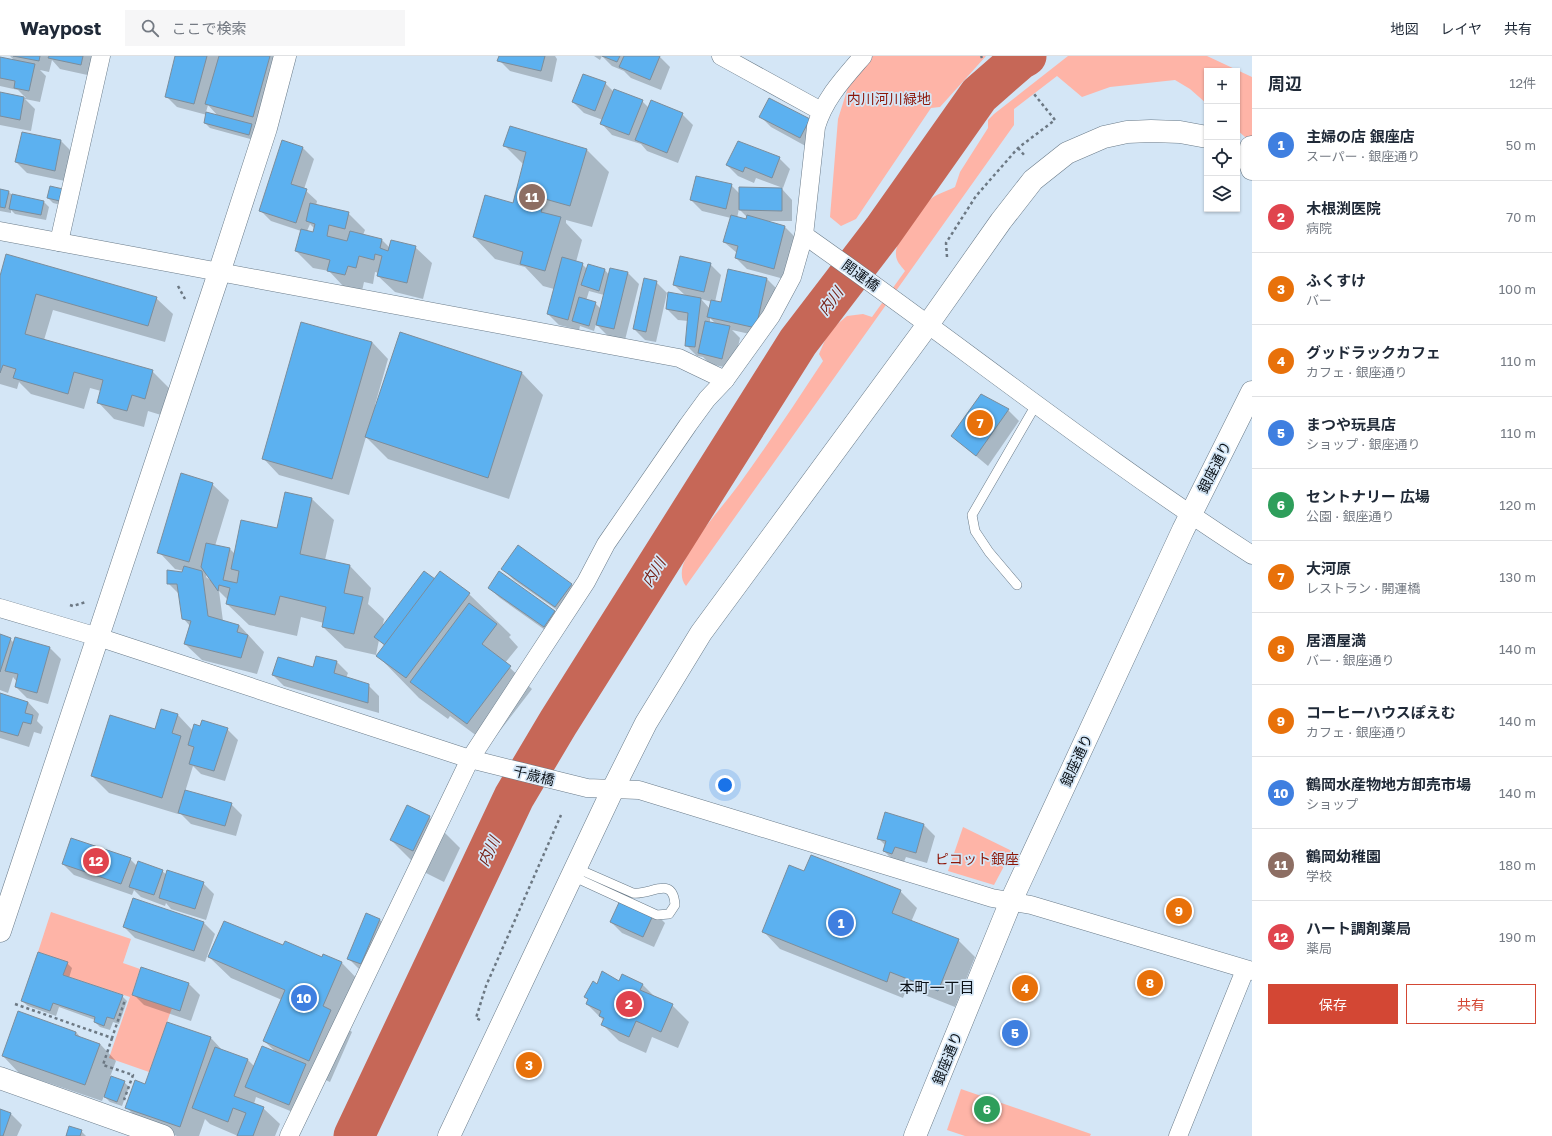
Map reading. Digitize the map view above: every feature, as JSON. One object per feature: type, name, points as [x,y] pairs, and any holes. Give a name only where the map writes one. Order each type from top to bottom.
[{"type":"street","points":[[59,242],[101,56]]},
{"type":"street","points":[[0,931],[219,273],[266,128],[285,56]]},
{"type":"street","points":[[721,56],[821,110]]},
{"type":"street","points":[[289,1136],[475,760],[586,582],[606,544],[688,425],[724,380],[771,316],[792,277],[804,235],[816,127],[821,110],[862,56]]},
{"type":"street","points":[[449,1136],[613,789],[646,724],[701,632],[1001,221],[1034,180],[1067,153],[1104,136],[1127,132],[1180,132],[1204,136]]},
{"type":"street","points":[[1244,150],[1252,169]]},
{"type":"street","points":[[1244,150],[1252,178]]},
{"type":"street","points":[[0,231],[679,358],[724,380]]},
{"type":"street","name":"開運橋","points":[[804,235],[928,323],[1190,515],[1252,555]]},
{"type":"street","name":"銀座通り","points":[[915,1136],[1011,901],[1190,515],[1252,392]]},
{"type":"street","name":"千歳橋","points":[[0,608],[98,637],[475,760],[587,788],[639,790],[992,898],[1031,905],[1249,971]]},
{"type":"street","points":[[1178,1136],[1249,971]]},
{"type":"street","points":[[0,1078],[163,1136]]},
{"type":"lane","points":[[1017,585],[989,552],[975,531],[972,515],[1037,403]]},
{"type":"lane","points":[[574,872],[633,893],[644,894],[659,888],[670,890],[673,894],[675,905],[669,914],[657,915],[574,872]]},
{"type":"path","points":[[947,257],[946,243],[976,196],[1018,148],[1055,120],[1034,94]]},
{"type":"path","points":[[1018,148],[1025,156]]},
{"type":"path","points":[[177,283],[186,298],[183,306]]},
{"type":"path","points":[[66,604],[73,606],[87,601]]},
{"type":"path","points":[[476,1018],[486,986],[561,815]]},
{"type":"path","points":[[121,1107],[133,1075],[103,1065],[126,1000]]},
{"type":"path","points":[[15,1004],[112,1038]]},
{"type":"green space","name":"内川河川緑地","points":[[873,56],[986,56],[940,107],[931,108],[856,219],[841,226],[830,217],[838,119],[850,81]]},
{"type":"green space","points":[[1068,56],[1207,56],[1233,68],[1204,68],[1204,101],[1190,89],[1175,80],[1110,87],[1082,97],[1057,76],[1014,109],[1014,125],[686,586],[682,577],[682,570],[690,550],[703,530],[751,468],[823,361],[819,354],[829,331],[847,316],[863,314],[872,317],[905,271],[899,263],[896,255],[896,249],[903,232],[927,202],[940,193],[955,187],[960,172],[988,128],[988,120]]},
{"type":"green space","points":[[1240,71],[1252,77],[1252,143],[1240,133]]},
{"type":"green space","name":"ピコット銀座","points":[[963,827],[1012,851],[994,885],[948,871]]},
{"type":"green space","points":[[51,912],[131,939],[123,963],[140,969],[132,994],[172,1008],[149,1072],[109,1058],[130,997],[63,975],[67,962],[38,952]]},
{"type":"green space","points":[[961,1089],[1091,1134],[1090,1136],[965,1136],[947,1130]]},
{"type":"building","points":[[13,56],[40,56],[39,61]]},
{"type":"building","points":[[49,56],[83,56],[81,65],[48,58]]},
{"type":"building","points":[[175,56],[207,56],[194,104],[165,97]]},
{"type":"building","points":[[219,56],[270,56],[253,117],[205,104]]},
{"type":"building","points":[[499,56],[545,56],[541,71],[497,61]]},
{"type":"building","points":[[602,56],[620,56],[617,62]]},
{"type":"building","points":[[624,56],[660,56],[650,80],[619,67]]},
{"type":"building","points":[[0,57],[35,64],[29,91],[14,88],[15,81],[0,78]]},
{"type":"building","points":[[583,74],[606,82],[595,111],[572,102]]},
{"type":"building","points":[[614,89],[643,100],[629,135],[600,124]]},
{"type":"building","points":[[0,92],[24,97],[20,120],[0,116]]},
{"type":"building","points":[[769,98],[810,119],[800,138],[759,117]]},
{"type":"building","points":[[651,100],[683,113],[667,153],[635,140]]},
{"type":"building","points":[[206,112],[252,124],[249,135],[204,123]]},
{"type":"building","points":[[510,126],[587,149],[570,206],[545,199],[541,212],[561,217],[545,271],[520,264],[523,252],[473,237],[485,195],[513,203],[526,152],[503,146]]},
{"type":"building","points":[[22,132],[61,140],[55,171],[15,162]]},
{"type":"building","points":[[282,140],[303,147],[291,184],[307,189],[296,223],[259,211]]},
{"type":"building","points":[[738,141],[780,157],[772,178],[745,167],[743,172],[726,165]]},
{"type":"building","points":[[696,176],[732,184],[726,209],[690,200]]},
{"type":"building","points":[[50,186],[63,189],[60,201],[47,198]]},
{"type":"building","points":[[739,187],[782,188],[782,211],[739,210]]},
{"type":"building","points":[[0,189],[9,191],[5,208],[0,207]]},
{"type":"building","points":[[12,194],[44,201],[41,215],[9,209]]},
{"type":"building","points":[[310,203],[349,212],[345,229],[329,225],[327,236],[347,241],[350,231],[382,239],[380,248],[388,251],[391,240],[416,246],[407,283],[377,276],[382,256],[375,254],[374,260],[359,256],[356,268],[348,266],[345,275],[327,271],[330,260],[295,251],[301,229],[313,232],[315,224],[306,221]]},
{"type":"building","points":[[731,215],[746,219],[747,215],[785,226],[774,269],[735,258],[738,246],[723,242]]},
{"type":"building","points":[[6,254],[157,297],[148,326],[36,294],[25,334],[153,370],[145,399],[132,395],[127,411],[97,403],[103,380],[74,372],[68,394],[13,378],[16,369],[3,365],[0,373],[0,276]]},
{"type":"building","points":[[680,256],[711,263],[704,292],[673,285]]},
{"type":"building","points":[[562,257],[583,263],[568,320],[547,314]]},
{"type":"building","points":[[588,264],[605,269],[599,291],[581,285]]},
{"type":"building","points":[[610,268],[628,272],[614,329],[596,325]]},
{"type":"building","points":[[728,269],[767,278],[756,328],[707,317],[711,300],[721,302]]},
{"type":"building","points":[[644,278],[657,281],[646,332],[633,329]]},
{"type":"building","points":[[668,292],[701,298],[695,347],[685,346],[688,313],[666,309]]},
{"type":"building","points":[[579,297],[596,302],[589,326],[572,321]]},
{"type":"building","points":[[705,321],[730,326],[722,359],[698,353]]},
{"type":"building","points":[[301,322],[372,342],[332,479],[262,459]]},
{"type":"building","points":[[400,332],[522,372],[488,478],[365,437]]},
{"type":"building","points":[[981,394],[1009,409],[976,456],[951,436]]},
{"type":"building","points":[[181,473],[213,483],[189,562],[157,553]]},
{"type":"building","points":[[285,492],[312,498],[300,554],[350,565],[344,593],[363,597],[354,634],[322,627],[326,607],[280,596],[275,615],[226,604],[230,588],[219,585],[218,591],[201,567],[206,543],[230,548],[223,580],[237,583],[239,571],[231,569],[241,520],[277,528]]},
{"type":"building","points":[[518,545],[572,584],[555,607],[501,569]]},
{"type":"building","points":[[184,566],[202,571],[208,616],[239,625],[237,632],[248,635],[241,658],[184,644],[191,621],[182,619],[177,584],[167,584],[167,570],[182,572]]},
{"type":"building","points":[[424,571],[435,579],[385,645],[374,637]]},
{"type":"building","points":[[440,571],[470,593],[406,678],[376,656]]},
{"type":"building","points":[[499,571],[555,611],[544,627],[488,588]]},
{"type":"building","points":[[469,603],[497,624],[482,644],[511,666],[467,724],[410,682]]},
{"type":"building","points":[[0,634],[11,638],[0,672]]},
{"type":"building","points":[[15,637],[50,647],[37,693],[15,687],[18,674],[5,671]]},
{"type":"building","points":[[316,656],[337,661],[334,673],[369,684],[368,703],[272,675],[278,657],[313,667]]},
{"type":"building","points":[[0,693],[28,702],[25,713],[33,715],[31,724],[23,722],[18,736],[0,731]]},
{"type":"building","points":[[161,709],[178,714],[172,733],[181,736],[162,798],[91,776],[110,715],[155,729]]},
{"type":"building","points":[[202,720],[228,728],[214,771],[189,764],[194,747],[188,745],[194,724],[200,726]]},
{"type":"building","points":[[185,790],[232,803],[225,826],[178,813]]},
{"type":"building","points":[[407,805],[430,816],[413,851],[390,840]]},
{"type":"building","points":[[885,812],[924,824],[916,853],[895,847],[892,854],[883,851],[886,841],[877,839]]},
{"type":"building","points":[[71,838],[131,858],[121,884],[62,864]]},
{"type":"building","points":[[811,855],[901,890],[892,913],[959,939],[938,991],[890,972],[887,982],[762,932],[789,865],[804,871]]},
{"type":"building","points":[[138,861],[163,870],[154,895],[129,887]]},
{"type":"building","points":[[167,870],[204,882],[195,909],[159,898]]},
{"type":"building","points":[[622,896],[655,911],[643,937],[610,922]]},
{"type":"building","points":[[133,898],[204,922],[194,951],[123,927]]},
{"type":"building","points":[[366,913],[380,919],[361,964],[347,959]]},
{"type":"building","points":[[224,921],[283,945],[285,941],[322,957],[323,954],[342,962],[323,1006],[331,1010],[309,1061],[263,1041],[285,990],[208,957]]},
{"type":"building","points":[[38,952],[68,962],[63,975],[123,995],[114,1019],[107,1017],[104,1026],[94,1022],[95,1017],[53,1003],[50,1011],[21,1001]]},
{"type":"building","points":[[141,967],[189,983],[180,1011],[132,995]]},
{"type":"building","points":[[602,971],[619,981],[622,974],[643,984],[640,990],[673,1004],[661,1032],[636,1021],[629,1037],[601,1025],[604,1018],[599,1016],[601,1011],[586,1004],[588,999],[584,997],[593,981],[597,984]]},
{"type":"building","points":[[18,1011],[76,1032],[75,1035],[100,1044],[85,1085],[2,1056]]},
{"type":"building","points":[[167,1022],[211,1037],[180,1127],[125,1108],[135,1080],[145,1084]]},
{"type":"building","points":[[262,1046],[306,1064],[289,1105],[245,1087]]},
{"type":"building","points":[[215,1047],[248,1059],[234,1096],[264,1107],[253,1136],[237,1136],[246,1113],[233,1108],[228,1122],[192,1108]]},
{"type":"building","points":[[111,1076],[125,1081],[117,1102],[104,1097]]},
{"type":"building","points":[[0,1109],[11,1113],[3,1136],[0,1136]]},
{"type":"building","points":[[69,1126],[82,1130],[80,1136],[66,1136]]},
{"type":"waterway","name":"内川","points":[[354,1136],[514,797],[558,723],[798,342],[883,231],[979,95],[1019,60],[1026,56]]},
{"type":"place","name":"鶴岡幼稚園","points":[[532,197]]},
{"type":"place","name":"大河原","points":[[980,423]]},
{"type":"place","name":"ハート調剤薬局","points":[[96,861]]},
{"type":"place","name":"コーヒーハウスぽえむ","points":[[1179,911]]},
{"type":"place","name":"主婦の店 銀座店","points":[[841,923]]},
{"type":"place","name":"居酒屋満","points":[[1150,983]]},
{"type":"place","name":"グッドラックカフェ","points":[[1025,988]]},
{"type":"place","name":"鶴岡水産物地方卸売市場","points":[[304,998]]},
{"type":"place","name":"木根渕医院","points":[[629,1004]]},
{"type":"place","name":"まつや玩具店","points":[[1015,1033]]},
{"type":"place","name":"ふくすけ","points":[[529,1065]]},
{"type":"place","name":"セントナリー 広場","points":[[987,1109]]},
{"type":"district","name":"本町一丁目","points":[[937,987]]}]
